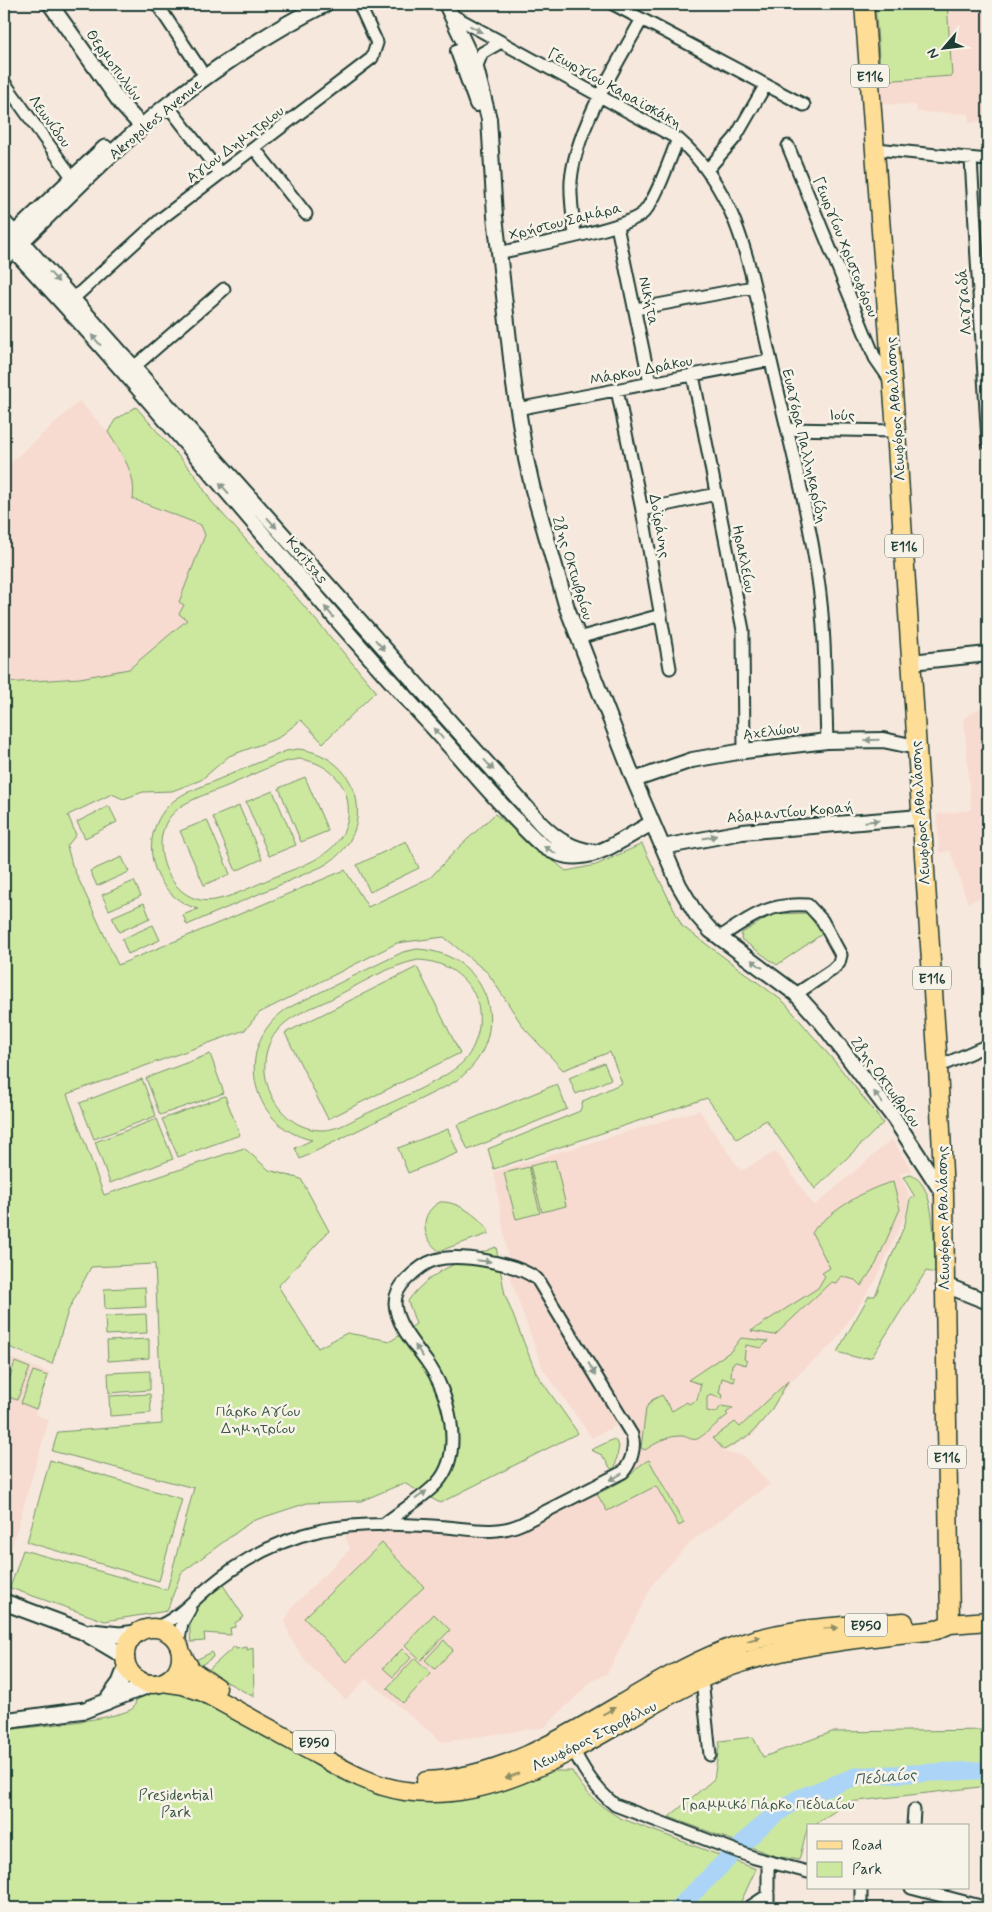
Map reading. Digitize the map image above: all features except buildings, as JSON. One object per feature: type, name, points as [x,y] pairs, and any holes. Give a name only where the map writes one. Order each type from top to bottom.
[{"type":"main road","name":"Akropoleos Avenue","points":[[9,244],[72,177],[136,120],[200,69],[264,28],[307,4]]},
{"type":"main road","name":"Akropoleos Avenue","points":[[9,244],[127,140],[232,57],[276,30],[325,4]]},
{"type":"main road","name":"Λεωφόρος Αθαλάσσης","points":[[864,4],[893,384],[920,817],[938,1067],[944,1195],[950,1624]]},
{"type":"main road","points":[[4,1602],[82,1631],[114,1635],[137,1633],[154,1628],[168,1632],[180,1648],[180,1664],[175,1673],[158,1683],[85,1710],[4,1721]]},
{"type":"main road","name":"Λεωφόρος Στροβόλου","points":[[158,1683],[183,1685],[203,1692],[368,1781],[406,1791],[446,1792],[472,1788],[534,1768],[570,1742],[692,1664],[752,1639],[782,1631],[935,1620],[950,1624]]},
{"type":"main road","name":"Λεωφόρος Στροβόλου","points":[[180,1648],[191,1670],[205,1682],[361,1767],[401,1779],[445,1780],[468,1775],[526,1754],[570,1742],[732,1666],[784,1651],[936,1630],[950,1624],[988,1621]]},
{"type":"main road","points":[[82,1631],[126,1661],[139,1679],[158,1683]]},
{"type":"main road","points":[[782,1631],[784,1651]]},
{"type":"main road","points":[[106,1702],[120,1683],[126,1661],[127,1646],[137,1633]]},
{"type":"street","name":"Θερμοπυλών","points":[[50,4],[122,105],[136,120]]},
{"type":"street","points":[[159,4],[200,69]]},
{"type":"street","name":"Αγιου Δημητριου","points":[[74,298],[162,218],[372,58],[377,42],[359,4]]},
{"type":"street","name":"28ης Οκτωβρίου","points":[[442,4],[448,27],[470,80],[492,177],[517,409],[526,459],[544,531],[578,638],[652,823],[696,914],[711,931],[796,994],[822,1023],[866,1080],[944,1195]]},
{"type":"street","points":[[613,4],[804,106]]},
{"type":"street","name":"28ης Οκτωβρίου","points":[[449,10],[476,68],[489,119],[493,162],[492,177]]},
{"type":"street","name":"Γεωργίου Καραϊσκάκη","points":[[449,10],[501,42],[678,139],[708,169]]},
{"type":"street","points":[[575,235],[571,180],[583,135],[601,96],[642,19]]},
{"type":"street","points":[[476,68],[482,53],[501,42]]},
{"type":"street","name":"Λεωνίδου","points":[[4,82],[72,177]]},
{"type":"street","points":[[708,169],[735,138],[765,86]]},
{"type":"street","points":[[168,106],[220,173]]},
{"type":"street","name":"Χρήστου Σαμάρα","points":[[499,252],[617,226],[636,219],[649,206],[678,139]]},
{"type":"street","name":"Γεωργίου Χριστοφόρου","points":[[788,146],[875,358],[893,384]]},
{"type":"street","points":[[254,148],[306,214]]},
{"type":"street","points":[[876,149],[988,160]]},
{"type":"street","name":"Λαγγαδά","points":[[971,159],[985,324],[988,443]]},
{"type":"street","name":"Ευαγόρα Παλληκαρίδη","points":[[708,169],[734,217],[788,429],[818,579],[822,614],[827,741]]},
{"type":"street","points":[[4,222],[9,244]]},
{"type":"street","name":"Νικήτα","points":[[617,226],[636,309],[650,383]]},
{"type":"street","name":"Koritsas","points":[[9,244],[74,298],[134,367],[256,499],[547,829],[570,846],[596,853]]},
{"type":"street","name":"Koritsas","points":[[9,244],[138,388],[345,632],[524,829],[538,842],[556,854],[574,858],[596,853],[652,823]]},
{"type":"street","points":[[636,309],[753,287]]},
{"type":"street","points":[[134,367],[224,289]]},
{"type":"street","name":"Μάρκου Δράκου","points":[[517,409],[770,360]]},
{"type":"street","name":"Ηρακλείου","points":[[693,375],[742,630],[744,751]]},
{"type":"street","name":"Δοϊράνης","points":[[617,390],[642,510],[670,668]]},
{"type":"street","name":"Ιούς","points":[[788,429],[896,431]]},
{"type":"street","points":[[642,510],[716,494]]},
{"type":"street","points":[[578,638],[661,615]]},
{"type":"street","points":[[911,662],[988,654]]},
{"type":"street","name":"Αχελώου","points":[[634,780],[692,760],[744,751],[827,741],[883,740],[916,748]]},
{"type":"street","name":"Αδαμαντίου Κοραή","points":[[663,847],[742,832],[920,817]]},
{"type":"street","points":[[720,937],[770,908],[789,904],[808,906],[822,920],[841,954],[839,963],[832,970],[796,994]]},
{"type":"street","points":[[938,1067],[988,1045]]},
{"type":"street","points":[[154,1628],[174,1618],[231,1569],[273,1545],[322,1530],[383,1525],[492,1530],[514,1528],[617,1476],[628,1466],[633,1444],[632,1435],[537,1279],[524,1270],[500,1263],[435,1260],[414,1273],[398,1291],[395,1301],[402,1324],[438,1379],[447,1398],[451,1448],[450,1461],[437,1483],[383,1525]]},
{"type":"street","points":[[945,1288],[988,1302]]},
{"type":"street","points":[[180,1648],[182,1623],[198,1597]]},
{"type":"street","points":[[702,1679],[710,1755]]},
{"type":"street","points":[[570,1742],[587,1777],[605,1797],[628,1812],[768,1863],[807,1872]]},
{"type":"street","points":[[913,1824],[914,1810]]},
{"type":"street","points":[[768,1863],[768,1908]]},
{"type":"street","points":[[861,1890],[861,1908]]},
{"type":"street","points":[[918,1890],[970,1906],[988,1908]]},
{"type":"street","points":[[748,1908],[768,1895]]},
{"type":"shaded area","points":[[873,4],[988,4],[988,119],[969,124],[969,114],[917,112],[916,105],[880,104]]},
{"type":"shaded area","points":[[79,401],[108,432],[119,449],[133,477],[135,501],[201,525],[205,535],[179,602],[184,605],[187,620],[129,669],[80,678],[4,683],[4,469]]},
{"type":"shaded area","points":[[988,670],[988,894],[968,903],[950,851],[939,853],[937,814],[971,810],[964,718],[982,707],[979,671]]},
{"type":"shaded area","points":[[699,1110],[741,1171],[776,1151],[814,1206],[892,1139],[912,1171],[900,1174],[909,1195],[905,1216],[876,1280],[834,1343],[791,1381],[754,1434],[723,1452],[743,1455],[770,1484],[692,1541],[654,1582],[607,1674],[592,1681],[545,1727],[442,1742],[366,1679],[346,1700],[307,1663],[291,1639],[285,1621],[292,1607],[350,1549],[345,1534],[384,1528],[515,1535],[632,1474],[640,1456],[618,1425],[592,1438],[543,1369],[512,1284],[494,1172]]},
{"type":"shaded area","points":[[4,1355],[50,1373],[35,1414],[49,1420],[4,1574]]},
{"type":"green space","points":[[875,4],[893,4],[893,6],[947,4],[952,76],[881,81]]},
{"type":"green space","name":"Πάρκο Αγίου Δημητρίου","points":[[136,407],[195,475],[211,501],[281,579],[376,691],[323,743],[301,720],[278,738],[229,756],[201,780],[172,791],[143,792],[123,799],[112,794],[68,815],[76,835],[67,846],[72,865],[118,965],[345,870],[368,907],[431,877],[457,849],[495,814],[566,871],[596,865],[642,844],[682,926],[784,1002],[840,1068],[883,1123],[815,1189],[766,1120],[737,1139],[707,1098],[494,1169],[488,1149],[580,1111],[583,1101],[622,1083],[610,1052],[563,1070],[524,1028],[488,973],[444,937],[397,943],[259,1013],[245,1030],[67,1094],[104,1195],[244,1148],[269,1170],[301,1179],[329,1231],[278,1286],[318,1348],[347,1333],[391,1341],[416,1324],[408,1301],[426,1282],[448,1268],[496,1247],[505,1295],[536,1373],[578,1433],[440,1503],[404,1483],[361,1501],[307,1503],[252,1521],[181,1573],[167,1611],[105,1621],[10,1588],[23,1550],[167,1590],[194,1488],[52,1451],[58,1432],[162,1424],[155,1264],[91,1267],[68,1311],[52,1364],[4,1345],[4,683],[80,678],[129,669],[187,620],[179,614],[184,605],[179,602],[205,535],[201,525],[133,499],[133,481],[130,472],[123,456],[108,432],[115,420]]},
{"type":"green space","points":[[298,749],[320,755],[338,766],[350,782],[356,799],[357,818],[352,837],[340,854],[321,867],[187,925],[183,915],[198,909],[180,900],[166,888],[156,872],[152,855],[152,837],[158,820],[169,805],[186,793],[286,751]],"holes":[[[299,759],[306,760],[331,772],[344,789],[348,803],[348,818],[338,842],[308,863],[226,897],[204,900],[190,897],[179,889],[170,877],[164,864],[161,849],[162,835],[167,821],[174,812],[195,799],[273,766]]]},
{"type":"green space","points":[[305,777],[328,831],[301,842],[279,788]]},
{"type":"green space","points":[[273,791],[296,845],[269,856],[246,802]]},
{"type":"green space","points":[[109,806],[117,822],[85,838],[77,822]]},
{"type":"green space","points":[[239,806],[262,859],[236,871],[213,817]]},
{"type":"green space","points":[[207,820],[230,874],[204,885],[180,831]]},
{"type":"green space","points":[[406,841],[419,868],[370,892],[357,865]]},
{"type":"green space","points":[[122,857],[129,872],[97,886],[90,871]]},
{"type":"green space","points":[[134,881],[141,896],[109,910],[102,895]]},
{"type":"green space","points":[[144,903],[150,918],[119,932],[112,917]]},
{"type":"green space","points":[[807,913],[822,934],[777,965],[741,939],[742,933],[773,914]]},
{"type":"green space","points":[[153,925],[160,940],[128,954],[122,939]]},
{"type":"green space","points":[[417,949],[443,954],[464,966],[479,983],[488,1003],[490,1025],[484,1047],[472,1067],[451,1084],[300,1159],[295,1148],[312,1140],[290,1132],[273,1118],[261,1100],[255,1081],[255,1060],[260,1040],[272,1022],[290,1007],[403,952]],"holes":[[[418,960],[442,965],[455,972],[467,983],[478,1003],[479,1027],[477,1036],[464,1061],[443,1077],[336,1128],[327,1130],[307,1128],[293,1121],[273,1099],[267,1085],[265,1070],[266,1054],[275,1033],[290,1019],[300,1013],[372,977],[406,963]]]},
{"type":"green space","points":[[417,967],[460,1053],[328,1119],[285,1033]]},
{"type":"green space","points":[[210,1054],[224,1093],[160,1115],[146,1078]]},
{"type":"green space","points":[[604,1063],[611,1079],[576,1094],[569,1078]]},
{"type":"green space","points":[[142,1079],[156,1116],[94,1139],[80,1103]]},
{"type":"green space","points":[[557,1084],[567,1109],[468,1150],[457,1125]]},
{"type":"green space","points":[[225,1096],[240,1135],[178,1157],[162,1119]]},
{"type":"green space","points":[[157,1119],[173,1159],[110,1183],[95,1142]]},
{"type":"green space","points":[[448,1129],[458,1153],[408,1173],[398,1148]]},
{"type":"green space","points":[[555,1160],[566,1206],[542,1212],[530,1166]]},
{"type":"green space","points":[[529,1167],[540,1213],[516,1219],[504,1173]]},
{"type":"green space","points":[[911,1175],[920,1181],[926,1191],[930,1204],[934,1234],[935,1273],[926,1271],[872,1357],[859,1358],[837,1352],[869,1296],[875,1296],[905,1224],[910,1199],[915,1197],[903,1177]]},
{"type":"green space","points":[[893,1182],[900,1209],[876,1264],[861,1286],[855,1280],[841,1276],[836,1283],[831,1282],[775,1335],[751,1331],[818,1288],[825,1276],[822,1273],[830,1268],[812,1233],[817,1226],[834,1212],[863,1194]]},
{"type":"green space","points":[[440,1202],[454,1204],[467,1210],[484,1225],[488,1230],[488,1234],[439,1251],[429,1239],[425,1226],[428,1212]]},
{"type":"green space","points":[[145,1287],[146,1307],[105,1309],[104,1289]]},
{"type":"green space","points":[[146,1314],[147,1333],[106,1335],[105,1316]]},
{"type":"green space","points":[[741,1338],[768,1341],[761,1348],[746,1345],[744,1359],[747,1361],[746,1365],[736,1362],[732,1364],[731,1376],[735,1378],[734,1382],[722,1378],[719,1393],[723,1395],[722,1399],[711,1395],[707,1397],[707,1411],[716,1413],[721,1406],[733,1408],[726,1413],[728,1415],[697,1439],[682,1436],[672,1437],[658,1442],[645,1450],[641,1448],[646,1408],[652,1400],[662,1395],[672,1411],[687,1402],[689,1404],[697,1400],[701,1384],[688,1380],[731,1351]]},
{"type":"green space","points":[[149,1339],[149,1358],[108,1361],[107,1341]]},
{"type":"green space","points":[[15,1362],[30,1368],[17,1400],[4,1395]]},
{"type":"green space","points":[[33,1371],[48,1376],[36,1409],[21,1403]]},
{"type":"green space","points":[[150,1371],[150,1390],[109,1393],[108,1373]]},
{"type":"green space","points":[[788,1381],[770,1412],[751,1434],[724,1450],[713,1438],[735,1422],[740,1427]]},
{"type":"green space","points":[[150,1394],[151,1413],[110,1416],[109,1396]]},
{"type":"green space","points":[[614,1439],[619,1446],[615,1468],[611,1469],[602,1455],[591,1450]]},
{"type":"green space","points":[[50,1460],[182,1499],[159,1581],[27,1542]]},
{"type":"green space","points":[[649,1460],[684,1523],[679,1526],[656,1486],[607,1511],[597,1494],[627,1478]]},
{"type":"green space","points":[[382,1543],[424,1587],[346,1662],[304,1618]]},
{"type":"green space","points":[[221,1582],[244,1617],[235,1623],[235,1627],[230,1628],[231,1635],[204,1633],[205,1641],[191,1642],[190,1622],[192,1614],[200,1601]]},
{"type":"green space","points":[[434,1614],[450,1630],[421,1660],[405,1645]]},
{"type":"green space","points":[[444,1640],[453,1650],[435,1669],[425,1660]]},
{"type":"green space","points":[[235,1646],[236,1649],[247,1647],[247,1650],[253,1648],[254,1697],[207,1671]]},
{"type":"green space","points":[[402,1649],[411,1658],[393,1677],[383,1668]]},
{"type":"green space","points":[[212,1652],[213,1657],[200,1666],[196,1660]]},
{"type":"green space","points":[[415,1658],[431,1673],[403,1703],[387,1688]]},
{"type":"green space","name":"Presidential Park","points":[[180,1689],[240,1719],[317,1766],[377,1795],[428,1802],[464,1797],[544,1771],[572,1771],[593,1798],[605,1809],[620,1818],[756,1869],[738,1908],[4,1908],[4,1730],[111,1716],[133,1708],[137,1697],[150,1692]]},
{"type":"green space","name":"Γραμμικό Πάρκο Πεδιαίου","points":[[988,1730],[988,1799],[980,1787],[849,1802],[815,1824],[807,1824],[799,1860],[775,1856],[669,1817],[714,1779],[720,1741],[753,1737],[763,1757],[832,1732]]},
{"type":"waterway","name":"Πεδιαίος","points":[[678,1908],[763,1824],[797,1799],[857,1776],[988,1770]]}]
